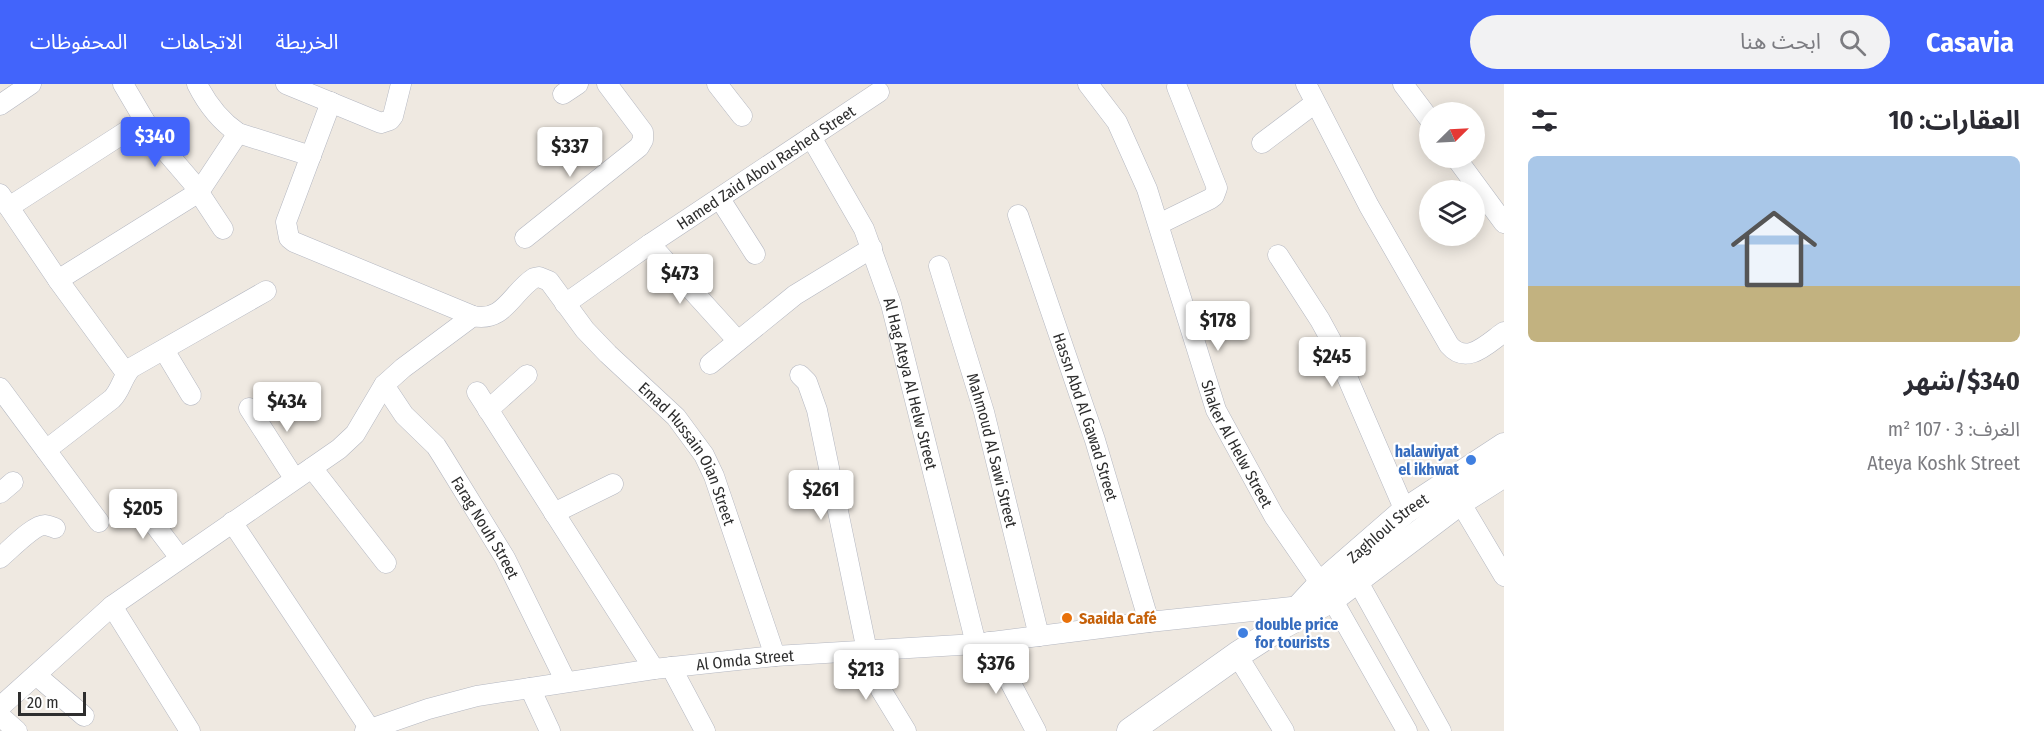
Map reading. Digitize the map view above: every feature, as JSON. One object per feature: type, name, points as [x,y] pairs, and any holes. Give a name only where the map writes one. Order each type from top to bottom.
[{"type":"street","points":[[0,105],[31,84]]},
{"type":"street","points":[[197,84],[212,110],[238,133],[311,156]]},
{"type":"street","points":[[286,84],[376,122],[386,122],[393,116],[401,84]]},
{"type":"street","points":[[525,238],[639,147],[643,140],[643,132],[607,84]]},
{"type":"street","points":[[717,84],[742,116]]},
{"type":"street","points":[[1306,84],[1370,206],[1449,345],[1462,355],[1470,354],[1478,351],[1504,332]]},
{"type":"street","points":[[1403,84],[1419,105]]},
{"type":"street","name":"Shaker Al Helw Street","points":[[1093,86],[1117,122],[1133,155],[1159,224],[1216,410],[1274,516],[1326,591],[1404,730]]},
{"type":"street","points":[[130,87],[144,120],[156,140],[200,192],[223,229]]},
{"type":"street","points":[[1159,224],[1210,199],[1217,188],[1177,87]]},
{"type":"street","name":"Hamed Zaid Abou Rashed Street","points":[[565,304],[650,244],[879,92]]},
{"type":"street","points":[[331,102],[286,222],[289,238],[473,316]]},
{"type":"street","points":[[1262,143],[1315,103]]},
{"type":"street","points":[[126,373],[4,201],[144,120]]},
{"type":"street","points":[[58,280],[200,192],[238,133]]},
{"type":"street","name":"Al Hag Ateya Al Helw Street","points":[[811,137],[840,185],[872,248],[891,304],[983,643],[1036,731]]},
{"type":"street","points":[[1463,168],[1504,223]]},
{"type":"street","points":[[720,199],[755,255]]},
{"type":"street","name":"Hassn Abd Al Gawad Street","points":[[1018,215],[1095,440],[1149,622]]},
{"type":"street","points":[[650,244],[737,340]]},
{"type":"street","points":[[710,364],[795,295],[872,248]]},
{"type":"street","points":[[1278,255],[1332,342],[1405,511]]},
{"type":"street","name":"Mahmoud Al Sawi Street","points":[[939,266],[984,412],[1039,636]]},
{"type":"street","name":"Emad Hussain Oian Street","points":[[473,316],[491,317],[534,278],[539,277],[549,281],[565,304],[608,354],[676,417],[704,455],[714,476],[775,656]]},
{"type":"street","points":[[46,450],[112,399],[131,368],[266,291]]},
{"type":"street","points":[[0,707],[112,606],[339,448],[355,434],[384,385],[402,368],[473,316]]},
{"type":"street","points":[[164,350],[191,395]]},
{"type":"street","points":[[488,410],[527,375]]},
{"type":"street","points":[[800,375],[807,382],[817,410],[867,651],[881,690],[906,731]]},
{"type":"street","name":"Farag Nouh Street","points":[[384,385],[404,415],[431,441],[443,457],[505,558],[566,682]]},
{"type":"street","points":[[0,388],[99,522]]},
{"type":"street","points":[[477,392],[554,513],[705,731]]},
{"type":"street","points":[[249,408],[294,478]]},
{"type":"street","name":"Zaghloul Street","points":[[1144,727],[1237,655],[1305,609],[1326,591],[1405,511],[1504,446]]},
{"type":"street","points":[[312,468],[386,563]]},
{"type":"street","name":"Zaghloul Street","points":[[1326,591],[1357,580],[1460,502],[1504,474]]},
{"type":"street","points":[[554,513],[613,484]]},
{"type":"street","points":[[136,500],[180,558]]},
{"type":"street","points":[[1460,502],[1504,576]]},
{"type":"street","points":[[232,522],[367,730]]},
{"type":"street","points":[[0,558],[39,526],[46,525],[55,528]]},
{"type":"street","points":[[1357,580],[1441,731]]},
{"type":"street","points":[[112,606],[190,731]]},
{"type":"street","name":"Al Omda Street","points":[[367,730],[428,708],[477,696],[663,668],[775,656],[983,643],[1149,622],[1305,609]]},
{"type":"street","points":[[1237,655],[1284,731]]},
{"type":"street","points":[[36,675],[84,716]]},
{"type":"street","points":[[530,688],[549,731]]},
{"type":"street","points":[[0,716],[17,731]]},
{"type":"place","name":"halawiyat el ikhwat","points":[[1471,460]]},
{"type":"place","name":"Saaida Café","points":[[1067,618]]},
{"type":"place","name":"double price for tourists","points":[[1243,633]]}]
